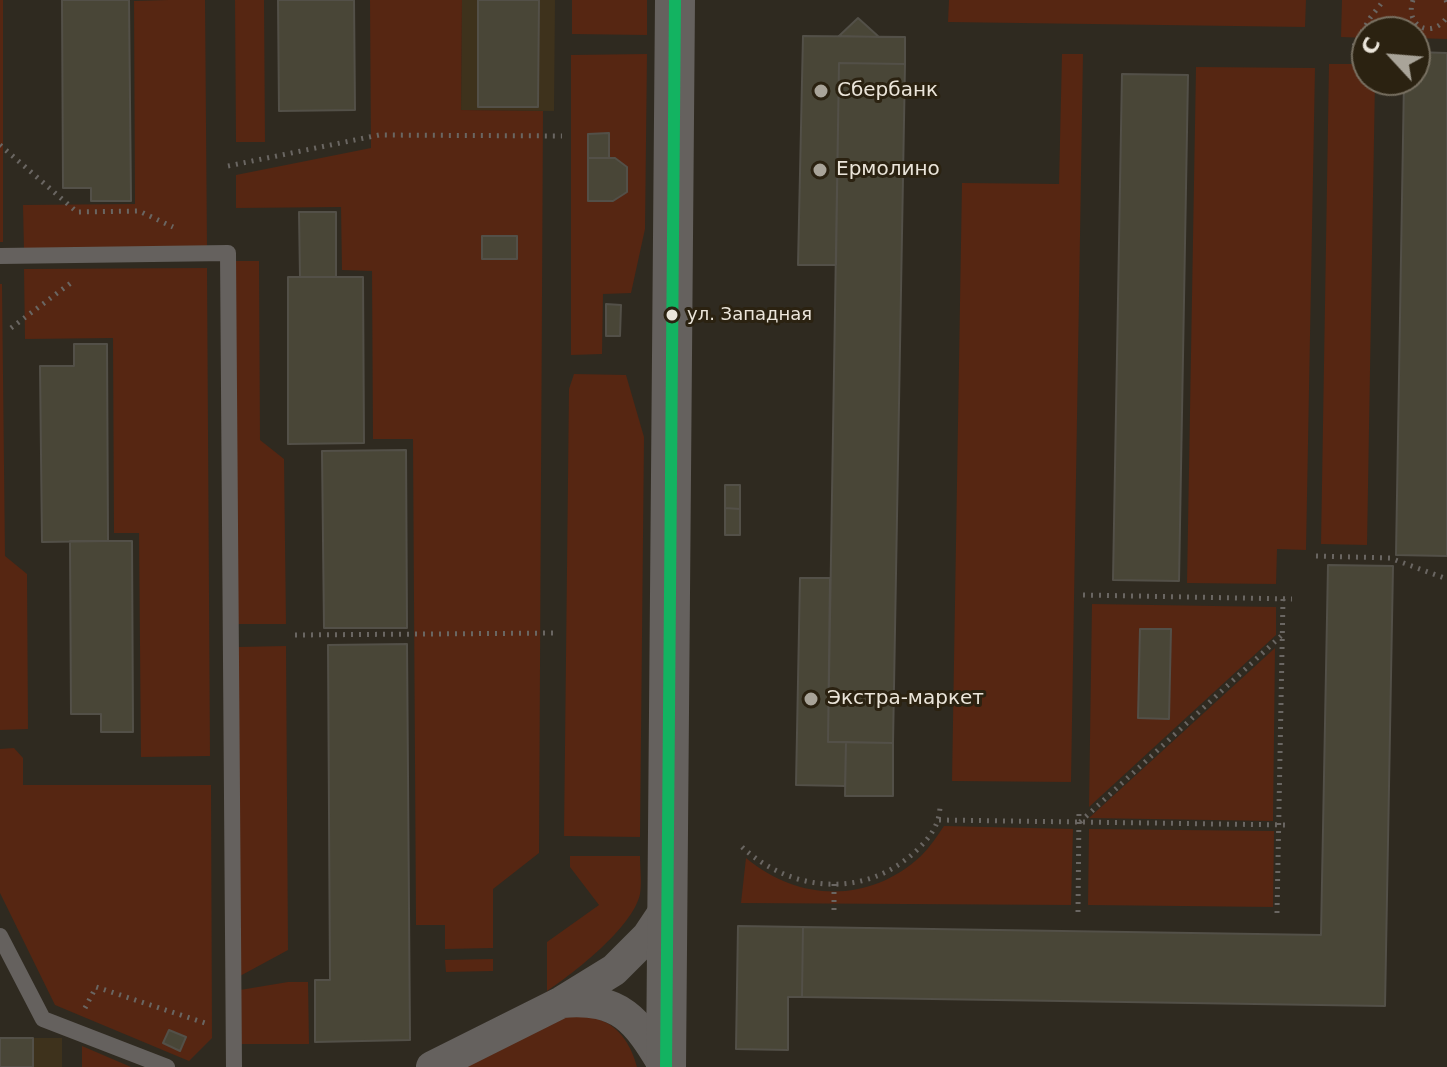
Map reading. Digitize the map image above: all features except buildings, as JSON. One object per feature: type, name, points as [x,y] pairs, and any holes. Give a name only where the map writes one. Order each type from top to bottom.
[{"type":"street","points":[[665,1067],[675,0]]},
{"type":"street","points":[[432,1067],[562,1002],[614,970],[648,936],[666,909]]},
{"type":"street","points":[[562,1002],[603,1003],[625,1015],[647,1036],[665,1067]]},
{"type":"lane","points":[[0,256],[228,253],[234,1067]]},
{"type":"lane","points":[[0,936],[43,1019],[167,1067]]},
{"type":"path","points":[[1372,16],[1384,0]]},
{"type":"path","points":[[1445,27],[1447,17]]},
{"type":"path","points":[[228,166],[379,135],[562,136]]},
{"type":"path","points":[[0,145],[77,212],[139,211]]},
{"type":"path","points":[[11,328],[108,255]]},
{"type":"path","points":[[1316,556],[1390,558],[1447,579]]},
{"type":"path","points":[[1083,595],[1292,599]]},
{"type":"path","points":[[1277,913],[1283,599]]},
{"type":"path","points":[[295,635],[557,633]]},
{"type":"path","points":[[1079,823],[1282,636]]},
{"type":"path","points":[[742,847],[759,862],[779,873],[812,883],[848,883],[876,876],[901,863],[922,844],[939,820],[940,807]]},
{"type":"path","points":[[1078,912],[1079,810]]},
{"type":"path","points":[[939,820],[1288,825]]},
{"type":"path","points":[[834,884],[834,910]]},
{"type":"path","points":[[73,1030],[96,987],[234,1033]]},
{"type":"shaded area","points":[[0,0],[3,0],[3,242],[0,242]]},
{"type":"shaded area","points":[[205,0],[207,247],[24,249],[23,205],[135,204],[134,1]]},
{"type":"shaded area","points":[[235,0],[264,0],[265,142],[236,142]]},
{"type":"shaded area","points":[[370,0],[462,0],[461,110],[543,111],[539,853],[493,889],[493,948],[445,949],[445,925],[416,925],[413,439],[373,439],[372,271],[342,270],[341,207],[236,208],[236,175],[371,148]]},
{"type":"shaded area","points":[[462,0],[555,0],[554,111],[461,110]]},
{"type":"shaded area","points":[[572,0],[647,0],[647,35],[572,34]]},
{"type":"shaded area","points":[[949,0],[1306,0],[1305,27],[948,22]]},
{"type":"shaded area","points":[[1342,0],[1447,0],[1447,39],[1431,38],[1431,16],[1351,16],[1351,37],[1341,37]]},
{"type":"shaded area","points":[[647,54],[645,229],[631,293],[603,294],[602,354],[571,355],[571,55]]},
{"type":"shaded area","points":[[1062,54],[1083,54],[1071,782],[952,781],[962,183],[1059,184]]},
{"type":"shaded area","points":[[1329,64],[1351,64],[1351,96],[1375,96],[1367,545],[1321,544]]},
{"type":"shaded area","points":[[1196,67],[1315,68],[1306,550],[1277,549],[1276,584],[1187,583]]},
{"type":"shaded area","points":[[235,261],[259,261],[260,440],[284,459],[286,624],[238,624]]},
{"type":"shaded area","points":[[207,268],[210,756],[141,757],[139,533],[114,533],[113,338],[25,339],[24,269]]},
{"type":"shaded area","points":[[0,284],[5,556],[27,574],[28,729],[0,730]]},
{"type":"shaded area","points":[[574,374],[626,375],[644,437],[640,837],[564,836],[569,389]]},
{"type":"shaded area","points":[[1092,604],[1276,607],[1276,635],[1089,807]]},
{"type":"shaded area","points":[[286,646],[288,950],[240,976],[238,647]]},
{"type":"shaded area","points":[[1275,648],[1273,821],[1089,818]]},
{"type":"shaded area","points":[[14,748],[23,758],[23,785],[211,785],[212,1038],[189,1061],[55,1005],[0,893],[0,749]]},
{"type":"shaded area","points":[[944,826],[1073,829],[1071,905],[741,903],[746,858],[788,883],[834,892],[857,889],[901,872],[924,853]]},
{"type":"shaded area","points":[[1089,829],[1274,831],[1273,907],[1088,905]]},
{"type":"shaded area","points":[[570,856],[640,856],[640,894],[635,907],[615,934],[547,991],[547,942],[599,905],[570,867]]},
{"type":"shaded area","points":[[493,959],[493,971],[446,972],[445,960]]},
{"type":"shaded area","points":[[308,982],[309,1044],[241,1044],[240,990]]},
{"type":"shaded area","points":[[573,1015],[594,1018],[614,1028],[629,1046],[637,1067],[463,1067],[563,1018]]},
{"type":"shaded area","points":[[0,1038],[62,1038],[62,1067],[0,1067]]},
{"type":"shaded area","points":[[82,1046],[131,1067],[82,1067]]},
{"type":"transit line","points":[[666,1067],[675,0]]},
{"type":"place","name":"Сбербанк","points":[[821,91]]},
{"type":"place","name":"Ермолино","points":[[820,170]]},
{"type":"place","name":"ул. Западная","points":[[672,315]]},
{"type":"place","name":"Экстра-маркет","points":[[811,699]]}]
